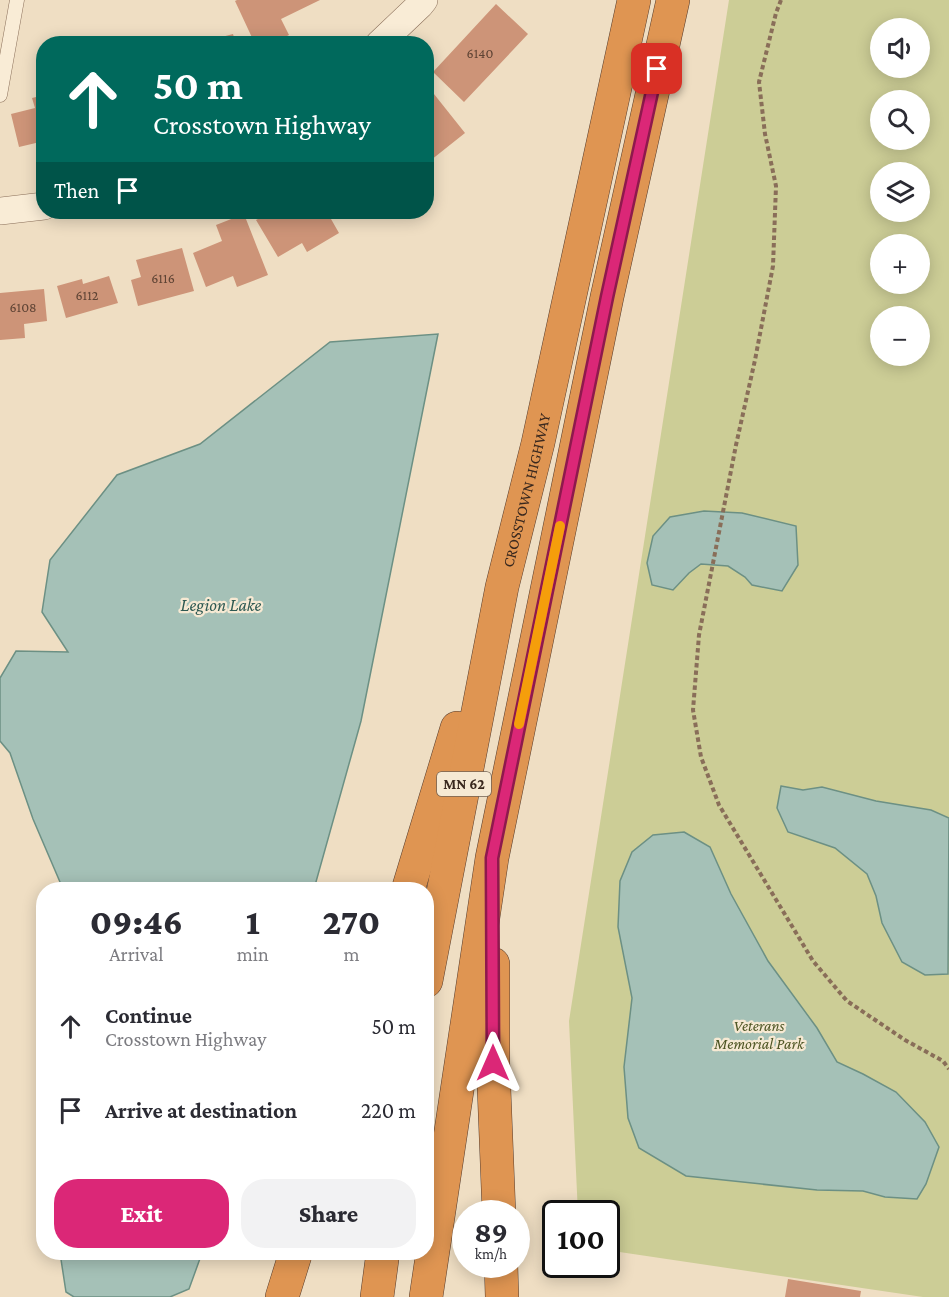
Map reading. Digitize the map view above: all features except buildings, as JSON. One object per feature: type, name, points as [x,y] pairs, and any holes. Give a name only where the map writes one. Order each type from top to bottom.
[{"type":"highway","name":"CROSSTOWN HIGHWAY","points":[[434,940],[502,587],[538,443],[634,0]]},
{"type":"highway","name":"MN 62","points":[[434,1244],[492,858],[607,297],[672,0]]},
{"type":"highway","points":[[410,882],[442,773],[502,587]]},
{"type":"highway","points":[[492,858],[493,1063],[498,1200]]},
{"type":"highway","points":[[282,1297],[294,1260]]},
{"type":"highway","points":[[377,1297],[382,1260]]},
{"type":"highway","name":"MN 62","points":[[426,1297],[432,1260]]},
{"type":"highway","points":[[501,1278],[502,1297]]},
{"type":"street","points":[[388,36],[424,0]]},
{"type":"street","points":[[0,212],[36,207]]},
{"type":"lane","points":[[0,95],[17,0]]},
{"type":"path","points":[[781,0],[759,82],[765,134],[776,186],[773,266],[699,635],[693,710],[701,758],[719,806],[813,961],[847,1001],[905,1040],[943,1061],[949,1069]]},
{"type":"green space","name":"Veterans Memorial Park","points":[[729,0],[949,0],[949,1297],[923,1297],[620,1252],[620,1200],[577,1200],[569,1021]]},
{"type":"water","name":"Legion Lake","points":[[438,334],[361,721],[316,882],[60,882],[33,819],[10,753],[0,741],[0,678],[16,651],[68,652],[42,612],[50,560],[117,475],[200,444],[330,342]]},
{"type":"water","points":[[704,511],[742,513],[796,526],[798,565],[782,591],[752,585],[745,577],[728,566],[701,564],[673,590],[652,585],[647,563],[653,536],[670,517]]},
{"type":"water","points":[[781,786],[803,790],[822,787],[876,801],[931,810],[949,818],[948,974],[925,975],[902,962],[882,923],[876,896],[867,874],[835,848],[788,832],[777,808]]},
{"type":"water","points":[[684,832],[710,847],[731,894],[768,961],[817,1028],[837,1062],[896,1092],[925,1122],[939,1147],[926,1184],[917,1199],[885,1197],[863,1191],[817,1190],[686,1176],[639,1148],[628,1118],[624,1067],[632,998],[618,927],[620,881],[632,852],[653,835]]},
{"type":"water","points":[[61,1260],[199,1260],[189,1289],[170,1297],[74,1297],[66,1292]]},
{"type":"slow traffic","points":[[519,724],[560,526]]},
{"type":"route","points":[[493,1063],[492,858],[607,297],[657,69]]}]
